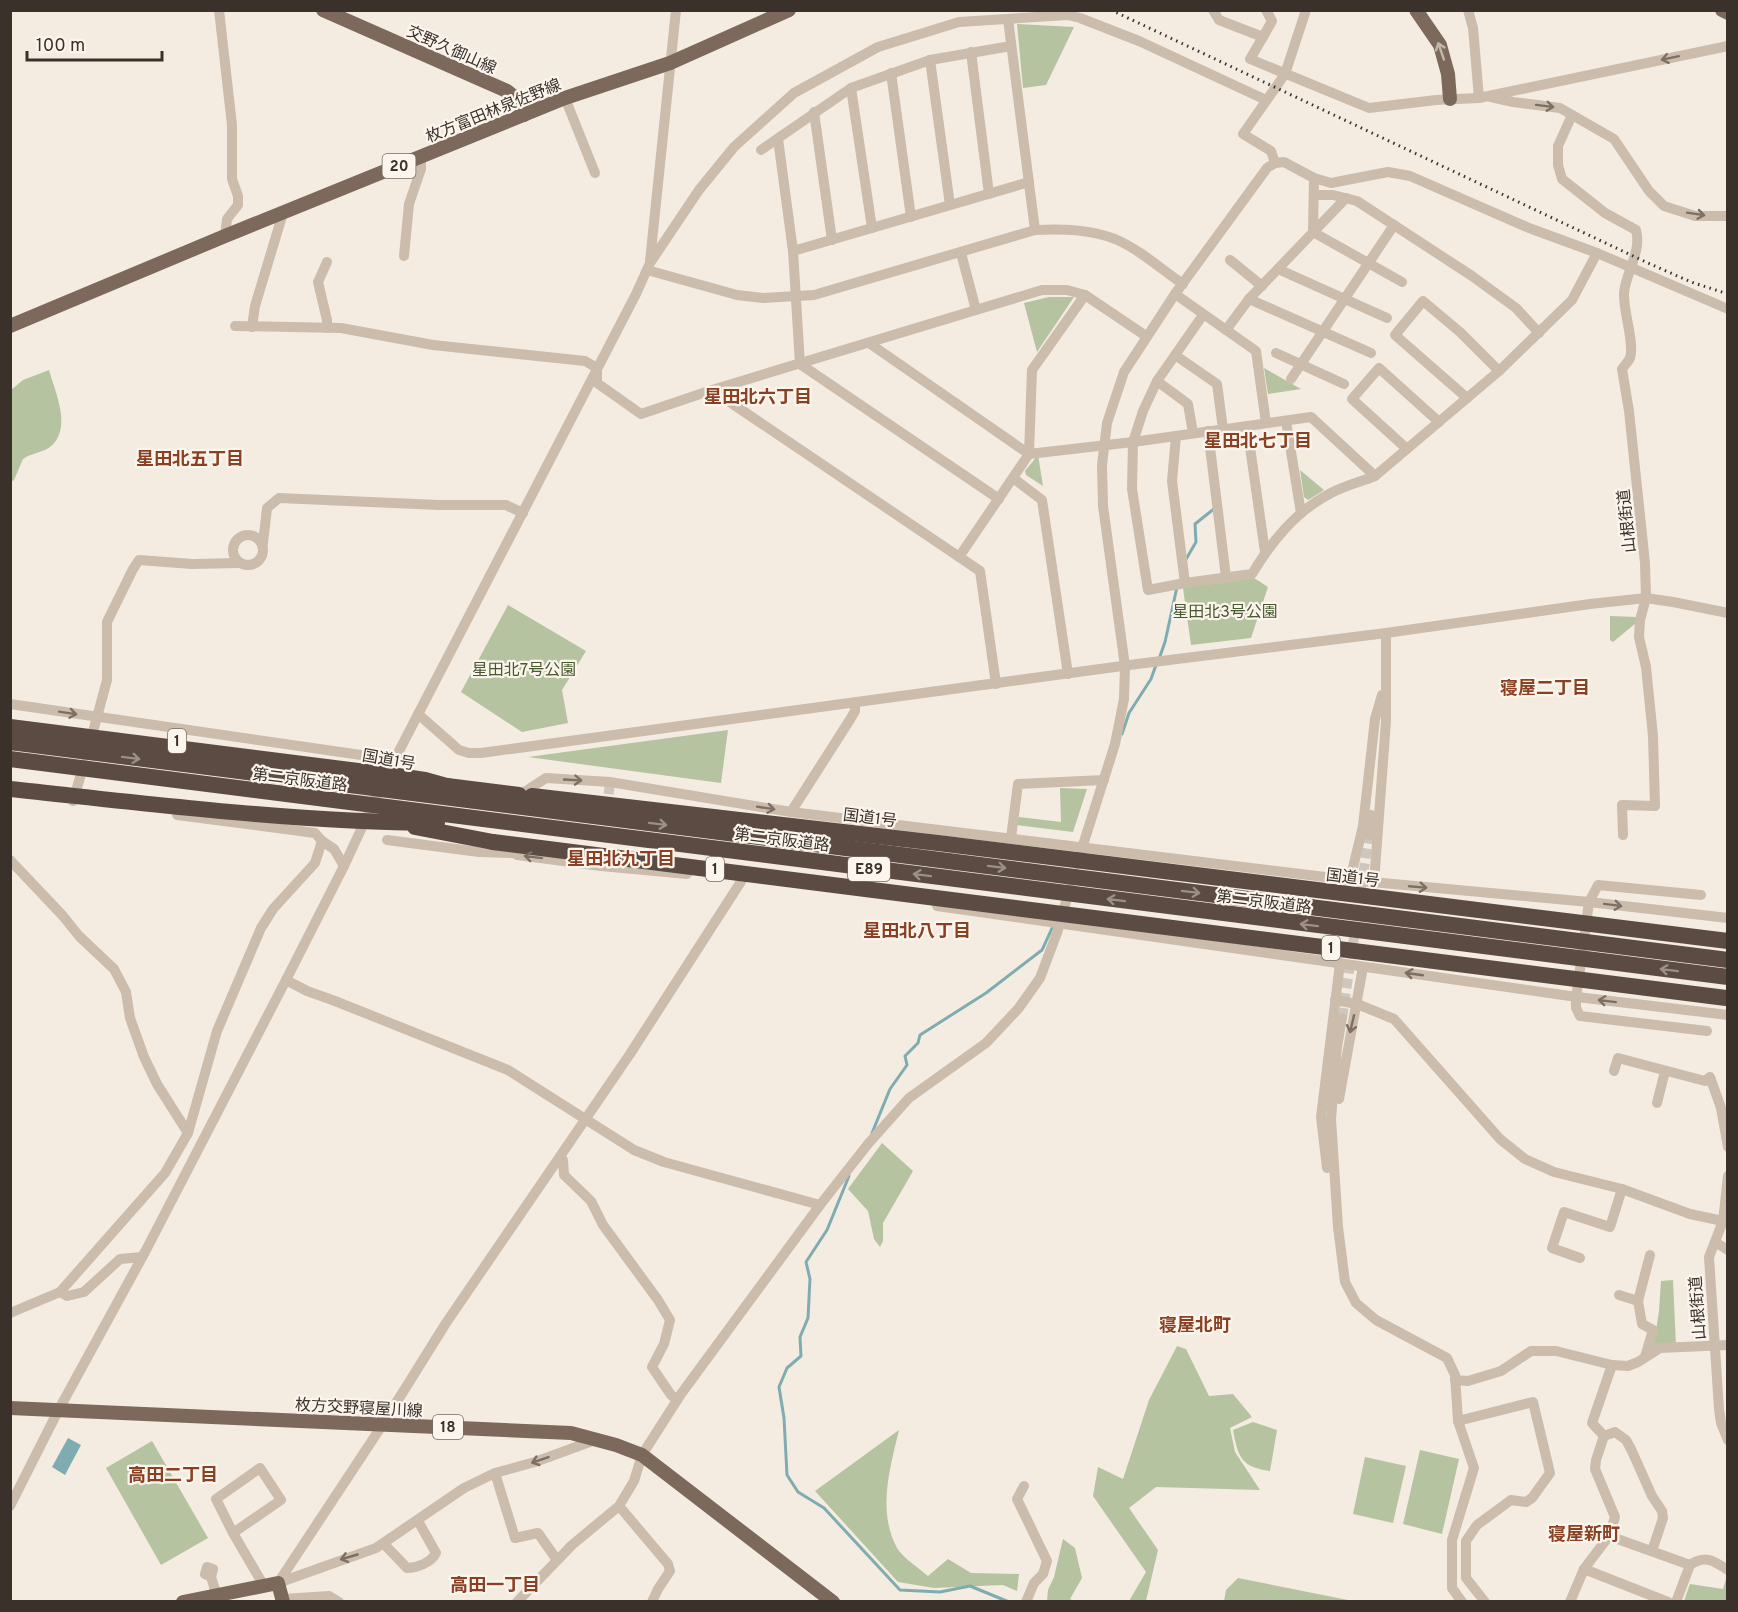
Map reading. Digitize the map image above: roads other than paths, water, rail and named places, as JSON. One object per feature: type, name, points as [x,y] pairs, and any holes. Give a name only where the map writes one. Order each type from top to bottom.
[{"type":"highway","name":"国道1号","points":[[10,717],[224,748],[519,800],[1006,845],[1161,871],[1728,941]]},
{"type":"highway","points":[[10,727],[398,776],[519,800]]},
{"type":"highway","name":"第二京阪道路","points":[[10,742],[519,800],[1336,910],[1728,960]]},
{"type":"highway","name":"第二京阪道路","points":[[10,759],[1728,977]]},
{"type":"highway","name":"1","points":[[10,779],[326,812],[493,842],[1727,1001]]},
{"type":"highway","points":[[10,789],[237,813],[376,822],[516,824]]},
{"type":"highway","points":[[1336,910],[1443,912],[1728,951]]},
{"type":"highway","points":[[1336,928],[1727,1001]]},
{"type":"main road","name":"交野久御山線","points":[[323,10],[507,91],[518,100],[524,115]]},
{"type":"main road","name":"枚方富田林泉佐野線","points":[[10,326],[565,98],[670,63],[789,10]]},
{"type":"main road","points":[[1416,10],[1440,45],[1448,74],[1450,99]]},
{"type":"main road","points":[[1722,10],[1728,13]]},
{"type":"main road","name":"枚方交野寝屋川線","points":[[10,1408],[571,1433],[616,1445],[642,1455],[833,1602]]},
{"type":"main road","points":[[183,1602],[271,1584],[283,1600]]},
{"type":"street","points":[[219,10],[232,126],[232,179],[238,205],[227,219],[225,236]]},
{"type":"street","points":[[648,267],[676,10]]},
{"type":"street","points":[[1213,10],[1219,20],[1263,37]]},
{"type":"street","points":[[1266,10],[1272,21],[1250,59],[1369,108],[1483,97],[1728,46]]},
{"type":"street","points":[[1275,163],[1271,151],[1243,134],[1285,74],[1306,10]]},
{"type":"street","points":[[1468,10],[1473,28],[1483,97]]},
{"type":"street","points":[[10,1506],[286,980],[344,866],[385,778],[648,267],[699,190],[734,147],[794,93],[878,47],[959,22],[1068,15],[1080,18],[1139,41],[1266,100]]},
{"type":"street","points":[[1008,19],[1035,230]]},
{"type":"street","points":[[761,150],[851,88],[930,60],[1011,46]]},
{"type":"street","points":[[971,52],[989,194]]},
{"type":"street","points":[[930,60],[950,205]]},
{"type":"street","points":[[891,73],[911,217]]},
{"type":"street","points":[[851,88],[872,228]]},
{"type":"street","points":[[1483,97],[1560,108],[1614,139],[1648,191],[1664,206],[1695,216],[1728,216]]},
{"type":"street","points":[[565,98],[595,173]]},
{"type":"street","points":[[814,112],[832,240]]},
{"type":"street","name":"山根街道","points":[[1572,115],[1558,146],[1558,165],[1562,179],[1605,213],[1636,230],[1639,240],[1625,286],[1624,305],[1630,335],[1630,357],[1622,369],[1645,563],[1646,598],[1640,620],[1639,637],[1646,667],[1653,736],[1656,806],[1622,806],[1623,835]]},
{"type":"street","points":[[778,139],[793,252],[800,364]]},
{"type":"street","points":[[404,256],[410,204],[421,169],[421,156]]},
{"type":"street","points":[[517,1602],[572,1545],[619,1506],[634,1481],[642,1455],[677,1400],[820,1205],[868,1144],[909,1098],[986,1042],[1018,1008],[1040,978],[1060,924],[1121,719],[1125,666],[1103,506],[1102,465],[1107,423],[1124,372],[1146,336],[1268,168],[1275,163],[1284,162],[1314,178],[1332,183],[1388,172],[1410,176],[1529,228],[1597,253],[1728,309]]},
{"type":"street","points":[[1314,178],[1314,232]]},
{"type":"street","points":[[793,252],[1029,182]]},
{"type":"street","points":[[1315,195],[1333,195],[1357,201],[1472,276],[1516,308],[1539,333]]},
{"type":"street","points":[[1226,330],[1249,299],[1346,198]]},
{"type":"street","points":[[252,327],[255,306],[283,213]]},
{"type":"street","points":[[1291,379],[1394,225]]},
{"type":"street","points":[[648,267],[737,295],[762,298],[797,297],[844,288],[1035,230],[1086,231],[1116,240],[1183,284]]},
{"type":"street","points":[[1314,232],[1402,282]]},
{"type":"street","points":[[961,252],[976,310]]},
{"type":"street","points":[[1203,315],[1156,381],[1133,442],[1132,489],[1148,590],[1252,574],[1265,552],[1301,513],[1330,493],[1375,476],[1499,371],[1572,300],[1597,253]]},
{"type":"street","points":[[1230,260],[1262,286]]},
{"type":"street","points":[[327,262],[318,282],[327,328]]},
{"type":"street","points":[[1278,269],[1387,318]]},
{"type":"street","points":[[597,368],[597,383],[641,414],[712,390],[1042,290],[1067,290],[1085,295],[1146,336]]},
{"type":"street","points":[[1175,294],[1256,351],[1266,423]]},
{"type":"street","points":[[959,557],[1029,454],[1032,370],[1085,295]]},
{"type":"street","points":[[1249,299],[1371,353]]},
{"type":"street","points":[[1467,398],[1395,335],[1423,302],[1460,332],[1499,371]]},
{"type":"street","points":[[236,326],[351,329],[433,345],[585,361],[597,368]]},
{"type":"street","points":[[869,343],[1029,454],[1311,417],[1375,476]]},
{"type":"street","points":[[1276,352],[1344,384]]},
{"type":"street","points":[[1175,355],[1216,384],[1223,429]]},
{"type":"street","points":[[800,364],[999,499]]},
{"type":"street","points":[[1407,449],[1352,399],[1379,368],[1439,422]]},
{"type":"street","points":[[1156,381],[1188,404],[1193,433]]},
{"type":"street","points":[[712,390],[980,571],[996,684]]},
{"type":"street","points":[[1286,421],[1301,513]]},
{"type":"street","points":[[1246,426],[1265,552]]},
{"type":"street","points":[[1208,431],[1226,577]]},
{"type":"street","points":[[1176,436],[1172,481],[1185,583]]},
{"type":"street","points":[[1013,478],[1042,500],[1068,674]]},
{"type":"street","points":[[73,801],[107,680],[107,622],[133,569],[140,560],[250,565],[259,562],[264,553],[262,543],[267,508],[279,498],[439,505],[506,505],[523,513]]},
{"type":"street","points":[[240,563],[233,549],[240,537],[250,534],[262,543]]},
{"type":"street","points":[[418,714],[459,750],[481,753],[1386,633],[1533,610],[1646,598],[1728,613]]},
{"type":"street","points":[[1374,883],[1386,721],[1386,633]]},
{"type":"street","points":[[1369,835],[1385,686]]},
{"type":"street","points":[[1350,880],[1363,826],[1375,719],[1385,686]]},
{"type":"street","points":[[791,812],[851,718],[855,711],[855,703]]},
{"type":"street","points":[[10,704],[361,755]]},
{"type":"street","points":[[210,732],[224,748]]},
{"type":"street","points":[[519,800],[546,778],[610,782],[791,812],[990,835],[1006,845],[1082,847],[1374,883],[1589,902],[1728,918]]},
{"type":"street","points":[[1006,845],[1018,784],[1104,780]]},
{"type":"street","points":[[10,796],[73,801],[315,833],[334,849],[344,866]]},
{"type":"street","points":[[990,835],[1006,845]]},
{"type":"street","points":[[387,840],[479,852],[512,853],[601,866],[742,880],[1577,997],[1727,1001]]},
{"type":"street","points":[[10,1313],[60,1293],[165,1173],[188,1133],[217,1031],[261,928],[273,909],[315,863],[322,841]]},
{"type":"street","points":[[493,842],[512,853]]},
{"type":"street","points":[[10,860],[79,936],[114,969],[126,992],[130,1018],[144,1057],[157,1084],[188,1133]]},
{"type":"street","points":[[1161,871],[1210,874],[1235,866]]},
{"type":"street","points":[[271,1584],[383,1424],[446,1323],[636,1044],[742,880]]},
{"type":"street","points":[[1701,895],[1598,885],[1589,902],[1576,1008],[1580,1016],[1707,1032]]},
{"type":"street","points":[[1338,1227],[1329,1187],[1321,1118],[1340,963]]},
{"type":"street","points":[[1338,1227],[1342,1183],[1337,1117],[1363,967]]},
{"type":"street","points":[[286,980],[307,991],[440,1041],[508,1070],[634,1150],[664,1162],[820,1205]]},
{"type":"street","points":[[1335,1000],[1357,1004],[1394,1019],[1500,1138],[1525,1159],[1554,1172],[1622,1189],[1690,1215],[1725,1220]]},
{"type":"street","points":[[1342,1018],[1330,1119],[1338,1227],[1345,1282],[1356,1303],[1376,1320],[1447,1358],[1455,1375],[1458,1421],[1474,1468],[1452,1540],[1452,1588],[1462,1602]]},
{"type":"street","points":[[1614,1071],[1618,1058],[1705,1081],[1710,1077],[1721,1108],[1728,1147]]},
{"type":"street","points":[[1657,1103],[1665,1071]]},
{"type":"street","points":[[560,1157],[563,1160],[564,1174],[591,1201],[603,1225],[670,1320],[664,1344],[652,1367],[677,1400]]},
{"type":"street","name":"山根街道","points":[[1728,1176],[1725,1220],[1709,1257],[1719,1409],[1721,1423],[1728,1440]]},
{"type":"street","points":[[1580,1258],[1552,1248],[1564,1212],[1610,1227],[1622,1189]]},
{"type":"street","points":[[1715,1242],[1728,1250]]},
{"type":"street","points":[[1645,1357],[1653,1330],[1642,1324],[1638,1301],[1650,1255]]},
{"type":"street","points":[[60,1293],[67,1296],[84,1293],[120,1259],[142,1257]]},
{"type":"street","points":[[1619,1295],[1638,1301]]},
{"type":"street","points":[[1455,1380],[1468,1381],[1501,1371],[1532,1351],[1556,1351],[1612,1365],[1628,1366],[1660,1348],[1728,1345]]},
{"type":"street","points":[[1604,1436],[1592,1423],[1612,1365]]},
{"type":"street","points":[[1458,1421],[1533,1402],[1550,1473],[1526,1503],[1511,1500],[1477,1525],[1466,1541],[1466,1578],[1485,1602]]},
{"type":"street","points":[[1570,1602],[1584,1569],[1608,1536],[1615,1517],[1595,1469],[1604,1436],[1614,1432],[1626,1440],[1652,1496],[1662,1511],[1663,1518],[1652,1551]]},
{"type":"street","points":[[271,1584],[365,1553],[384,1544],[464,1488],[495,1473],[536,1462],[595,1440]]},
{"type":"street","points":[[233,1533],[281,1500],[260,1468],[216,1499],[233,1533],[271,1584]]},
{"type":"street","points":[[495,1473],[515,1538],[538,1533],[557,1560]]},
{"type":"street","points":[[1024,1486],[1017,1499],[1047,1561],[1043,1574],[1034,1583],[1026,1602]]},
{"type":"street","points":[[619,1506],[668,1564],[670,1571],[652,1602]]},
{"type":"street","points":[[384,1544],[406,1568],[414,1568],[433,1558],[436,1553],[418,1521]]},
{"type":"street","points":[[1608,1536],[1690,1565]]},
{"type":"street","points":[[1676,1602],[1690,1565],[1702,1558],[1709,1559],[1728,1570]]},
{"type":"street","points":[[1584,1569],[1668,1602]]},
{"type":"street","points":[[211,1577],[217,1596]]},
{"type":"street","points":[[283,1600],[329,1596],[339,1602]]},
{"type":"water","points":[[68,1438],[81,1445],[65,1475],[52,1467]]},
{"type":"waterway","points":[[1185,561],[1196,542],[1195,524],[1215,508]]},
{"type":"waterway","points":[[1159,659],[1177,587]]},
{"type":"waterway","points":[[1122,734],[1129,713],[1151,679],[1156,665]]},
{"type":"waterway","points":[[872,1133],[890,1089],[907,1065],[905,1056],[918,1043],[920,1035],[986,993],[1042,950],[1053,926]]},
{"type":"waterway","points":[[849,1176],[827,1230],[806,1262],[810,1279],[808,1318],[800,1337],[801,1356],[787,1368],[779,1387],[784,1418],[787,1475],[798,1492],[824,1508],[900,1590],[940,1592],[970,1586],[1009,1602]]},
{"type":"tunnel","points":[[607,809],[610,782]]},
{"type":"tunnel","points":[[1361,888],[1369,835]]},
{"type":"tunnel","points":[[1342,1018],[1356,924]]},
{"type":"railway","points":[[1111,10],[1648,263],[1691,282],[1728,294]]},
{"type":"district","name":"星田北六丁目","points":[[758,397]]},
{"type":"district","name":"星田北七丁目","points":[[1258,441]]},
{"type":"district","name":"星田北五丁目","points":[[190,459]]},
{"type":"district","name":"寝屋二丁目","points":[[1545,688]]},
{"type":"district","name":"星田北九丁目","points":[[621,859]]},
{"type":"district","name":"星田北八丁目","points":[[917,931]]},
{"type":"district","name":"寝屋北町","points":[[1195,1325]]},
{"type":"district","name":"高田二丁目","points":[[173,1475]]},
{"type":"district","name":"寝屋新町","points":[[1584,1534]]},
{"type":"district","name":"高田一丁目","points":[[495,1585]]},
{"type":"park label","name":"星田北3号公園","points":[[1225,611]]},
{"type":"park label","name":"星田北7号公園","points":[[524,669]]}]
